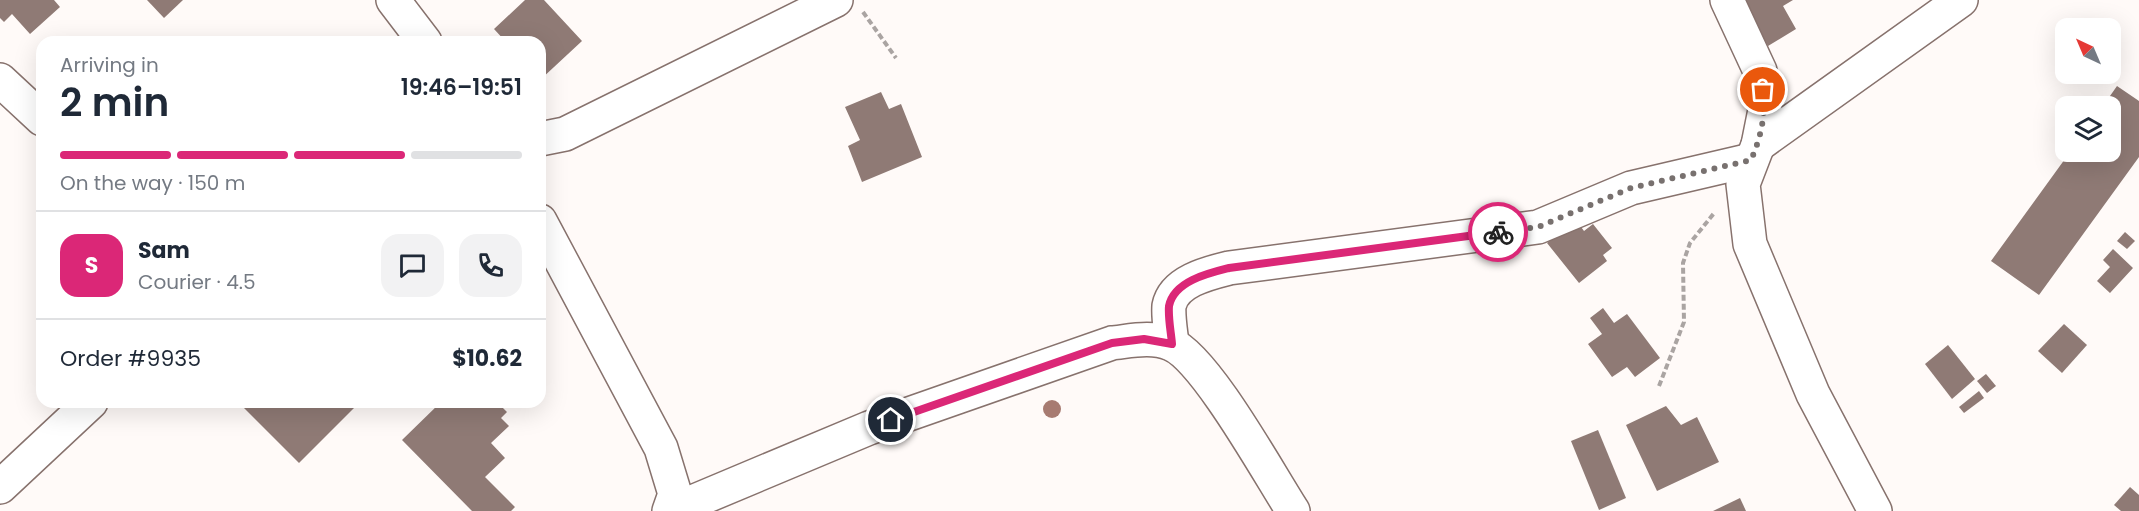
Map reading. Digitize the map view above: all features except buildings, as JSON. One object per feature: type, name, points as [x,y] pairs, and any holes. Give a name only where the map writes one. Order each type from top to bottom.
[{"type":"street","points":[[393,0],[420,36]]},
{"type":"street","points":[[1727,0],[1760,71],[1765,110],[1751,163],[1750,244],[1813,394],[1875,511]]},
{"type":"street","points":[[1172,344],[1169,305],[1178,291],[1201,275],[1229,268],[1538,227],[1631,188],[1751,163],[1961,0]]},
{"type":"street","points":[[546,138],[565,134],[849,5]]},
{"type":"street","points":[[0,80],[36,113]]},
{"type":"street","points":[[546,232],[661,448],[675,494],[670,511]]},
{"type":"street","points":[[670,511],[869,428],[1112,343],[1144,339],[1172,344],[1202,369],[1293,511]]},
{"type":"street","points":[[0,487],[85,408]]},
{"type":"path","points":[[849,5],[896,58]]},
{"type":"path","points":[[1659,386],[1684,322],[1683,263],[1690,243],[1751,163]]},
{"type":"way so far","points":[[1498,232],[1538,227],[1631,188],[1751,160],[1758,145],[1765,110],[1763,90]]},
{"type":"route","points":[[891,420],[1112,343],[1144,339],[1172,344],[1169,305],[1178,291],[1201,275],[1229,268],[1498,232]]}]
